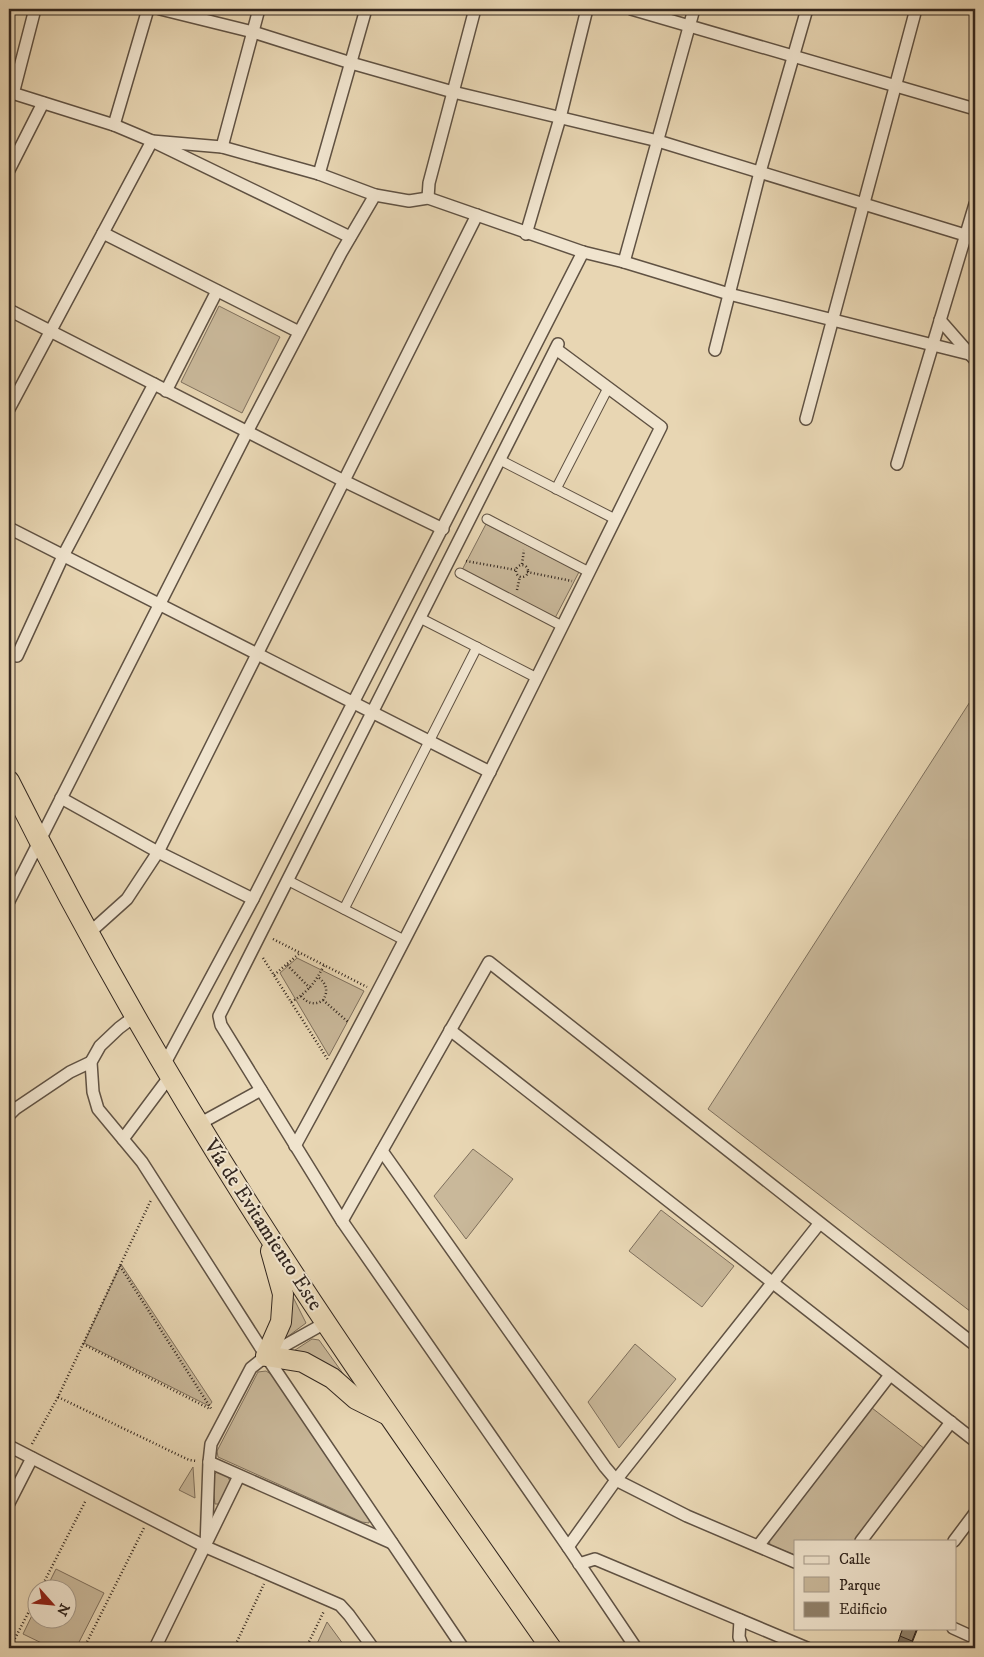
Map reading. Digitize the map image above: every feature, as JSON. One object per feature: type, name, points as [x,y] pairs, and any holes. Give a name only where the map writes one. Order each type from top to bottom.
[{"type":"highway","name":"Vía de Evitamiento Este","points":[[9,780],[88,934],[167,1071],[264,1230],[325,1323],[550,1648]]},
{"type":"highway","points":[[264,1230],[284,1294],[281,1322],[266,1356],[303,1362],[332,1378],[356,1398],[388,1415]]},
{"type":"street","points":[[36,9],[11,93],[114,125],[152,141],[350,237]]},
{"type":"street","points":[[114,125],[148,9]]},
{"type":"street","points":[[160,9],[253,32],[351,63],[453,92],[658,141],[966,235]]},
{"type":"street","points":[[222,147],[259,9]]},
{"type":"street","points":[[319,174],[366,9]]},
{"type":"street","points":[[428,198],[429,183],[475,9]]},
{"type":"street","points":[[526,234],[560,118],[587,9]]},
{"type":"street","points":[[631,9],[975,109]]},
{"type":"street","points":[[624,262],[694,9]]},
{"type":"street","points":[[715,350],[760,172],[807,9]]},
{"type":"street","points":[[806,419],[916,9]]},
{"type":"street","points":[[9,167],[43,103]]},
{"type":"street","points":[[152,141],[222,147],[319,174],[375,195],[409,201],[428,198],[526,234],[729,294],[973,354]]},
{"type":"street","points":[[9,409],[152,141]]},
{"type":"street","points":[[9,901],[12,886],[39,841],[247,432],[350,237],[375,195]]},
{"type":"street","points":[[897,464],[975,204]]},
{"type":"street","points":[[88,934],[127,899],[158,852],[478,215]]},
{"type":"street","points":[[103,233],[299,332]]},
{"type":"street","points":[[123,1139],[167,1071],[352,702],[583,252]]},
{"type":"street","points":[[166,390],[217,291]]},
{"type":"street","points":[[9,310],[442,529]]},
{"type":"street","points":[[940,320],[973,354]]},
{"type":"street","points":[[295,1146],[377,993],[490,772],[661,427],[608,388],[557,346],[219,1016],[221,1025],[262,1090],[295,1146],[342,1221],[636,1648]]},
{"type":"street","points":[[16,656],[64,556],[154,384]]},
{"type":"street","points":[[556,488],[608,388]]},
{"type":"street","points":[[500,460],[615,519]]},
{"type":"street","points":[[487,519],[589,572]]},
{"type":"street","points":[[9,528],[490,772]]},
{"type":"street","points":[[460,573],[562,626]]},
{"type":"street","points":[[420,618],[537,678]]},
{"type":"street","points":[[344,910],[477,647]]},
{"type":"street","points":[[61,798],[158,852],[253,899]]},
{"type":"street","points":[[286,880],[404,940]]},
{"type":"street","points":[[342,1221],[489,962],[819,1224],[975,1345]]},
{"type":"street","points":[[135,1016],[118,1028],[100,1046],[92,1062],[93,1092],[98,1109],[142,1162],[266,1356],[463,1648]]},
{"type":"street","points":[[450,1030],[975,1441]]},
{"type":"street","points":[[9,1115],[70,1072],[92,1062]]},
{"type":"street","points":[[199,1124],[262,1090]]},
{"type":"street","points":[[382,1151],[605,1468],[616,1480],[687,1516],[794,1562]]},
{"type":"street","points":[[568,1547],[616,1480],[819,1224]]},
{"type":"street","points":[[206,1547],[208,1462],[211,1444],[225,1416],[251,1368],[266,1356],[325,1323]]},
{"type":"street","points":[[758,1546],[890,1375]]},
{"type":"street","points":[[861,1540],[951,1422]]},
{"type":"street","points":[[9,1446],[206,1547],[340,1605],[373,1648]]},
{"type":"street","points":[[9,1503],[32,1458]]},
{"type":"street","points":[[208,1462],[393,1544]]},
{"type":"street","points":[[155,1648],[206,1547],[239,1476]]},
{"type":"street","points":[[955,1540],[975,1513]]},
{"type":"street","points":[[579,1564],[595,1559],[807,1648]]},
{"type":"street","points":[[740,1620],[739,1637],[743,1648]]},
{"type":"street","points":[[956,1629],[975,1637]]},
{"type":"path","points":[[466,561],[516,570],[520,576],[525,576],[527,567],[524,565],[518,566],[516,570]]},
{"type":"path","points":[[527,572],[576,582]]},
{"type":"path","points":[[272,939],[377,993]]},
{"type":"path","points":[[274,975],[300,953]]},
{"type":"path","points":[[263,958],[335,1072]]},
{"type":"path","points":[[286,965],[310,988]]},
{"type":"path","points":[[291,1002],[310,988],[324,965]]},
{"type":"path","points":[[301,996],[310,1003],[317,1003],[323,1000],[326,988],[324,981],[318,977]]},
{"type":"path","points":[[323,1000],[349,1023]]},
{"type":"path","points":[[32,1458],[32,1444],[58,1397],[158,1186]]},
{"type":"path","points":[[120,1266],[212,1410]]},
{"type":"path","points":[[83,1344],[225,1416]]},
{"type":"path","points":[[58,1397],[189,1460],[208,1462]]},
{"type":"path","points":[[45,1580],[92,1488]]},
{"type":"path","points":[[84,1648],[149,1518]]},
{"type":"path","points":[[234,1648],[269,1574]]},
{"type":"path","points":[[306,1648],[329,1600]]},
{"type":"path","points":[[10,1648],[28,1613]]},
{"type":"green space","points":[[219,306],[280,337],[242,413],[181,382]]},
{"type":"green space","points":[[486,524],[579,572],[555,618],[462,570]]},
{"type":"green space","points":[[975,694],[975,1315],[708,1109]]},
{"type":"green space","points":[[297,958],[364,991],[329,1056],[280,973]]},
{"type":"green space","points":[[473,1149],[513,1179],[466,1239],[434,1196]]},
{"type":"green space","points":[[661,1210],[734,1266],[702,1307],[629,1251]]},
{"type":"green space","points":[[121,1264],[212,1402],[209,1406],[84,1343]]},
{"type":"green space","points":[[292,1295],[306,1323],[283,1340]]},
{"type":"green space","points":[[312,1339],[319,1340],[344,1375],[340,1378],[292,1352]]},
{"type":"green space","points":[[635,1344],[676,1379],[619,1448],[588,1402]]},
{"type":"green space","points":[[266,1371],[274,1376],[370,1516],[369,1523],[362,1522],[218,1457],[217,1451],[258,1372]]},
{"type":"green space","points":[[872,1408],[925,1449],[855,1540],[794,1540],[794,1555],[770,1545],[769,1538]]},
{"type":"green space","points":[[193,1467],[195,1498],[179,1490]]},
{"type":"green space","points":[[217,1472],[227,1473],[230,1482],[219,1504],[215,1504],[212,1477]]},
{"type":"green space","points":[[56,1569],[78,1580],[50,1580]]},
{"type":"green space","points":[[78,1580],[104,1593],[76,1648],[52,1648],[23,1634],[28,1624],[28,1630],[78,1630]]},
{"type":"green space","points":[[327,1622],[346,1648],[315,1648]]},
{"type":"building","points":[[902,1630],[916,1630],[912,1641],[900,1636]]}]
